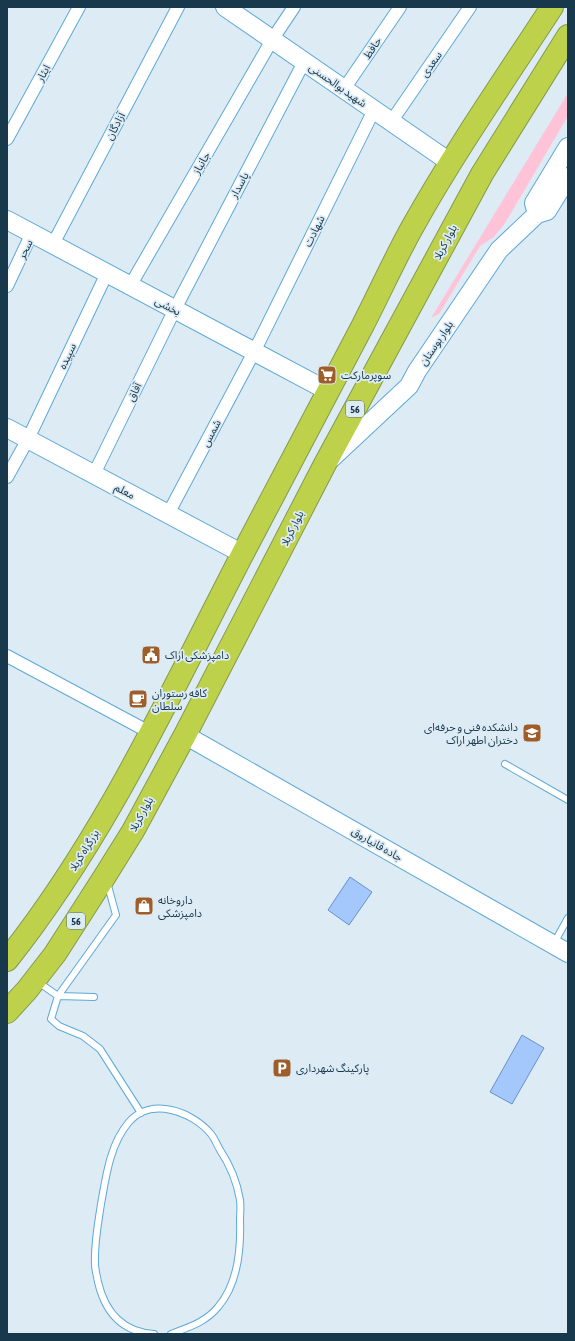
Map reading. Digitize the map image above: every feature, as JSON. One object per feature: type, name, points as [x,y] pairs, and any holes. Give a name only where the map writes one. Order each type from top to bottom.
[{"type":"highway","points":[[151,733],[413,227],[451,163],[552,7]]},
{"type":"highway","name":"بلوار کربلا","points":[[7,1012],[55,954],[133,830],[185,735],[325,464],[482,174],[568,36]]},
{"type":"highway","name":"بزرگراه کربلا","points":[[7,960],[53,898],[82,854],[118,794],[151,733]]},
{"type":"street","name":"ایثار","points":[[7,139],[79,7]]},
{"type":"street","name":"آزادگان","points":[[52,244],[178,7]]},
{"type":"street","name":"شهید بوالحسنی","points":[[225,7],[451,163]]},
{"type":"street","name":"جانباز","points":[[130,286],[272,40],[294,7]]},
{"type":"street","name":"حافظ","points":[[344,89],[400,7]]},
{"type":"street","name":"سعدی","points":[[391,122],[470,7]]},
{"type":"street","name":"پاسدار","points":[[175,309],[304,62]]},
{"type":"street","name":"شهادت","points":[[254,352],[374,110]]},
{"type":"street","points":[[537,214],[534,203],[568,147]]},
{"type":"street","name":"بلوار بوستان","points":[[325,464],[409,386],[417,371],[499,250],[537,214],[547,211],[568,177]]},
{"type":"street","name":"بخشی","points":[[7,220],[328,392]]},
{"type":"street","name":"سحر","points":[[7,286],[32,233]]},
{"type":"street","name":"سپیده","points":[[7,477],[28,439],[107,273]]},
{"type":"street","name":"آفاق","points":[[94,474],[175,309]]},
{"type":"street","name":"شمس","points":[[168,514],[254,352]]},
{"type":"street","name":"معلم","points":[[7,428],[243,554]]},
{"type":"street","points":[[7,656],[151,733]]},
{"type":"street","name":"جاده قانیاروق","points":[[185,735],[561,948]]},
{"type":"lane","points":[[505,764],[568,800]]},
{"type":"lane","points":[[105,876],[116,915],[58,996],[51,1019],[59,1026],[83,1036],[100,1048],[141,1113]]},
{"type":"lane","points":[[561,948],[568,918]]},
{"type":"lane","points":[[35,979],[58,996],[94,998]]},
{"type":"lane","points":[[154,1334],[145,1334],[121,1324],[110,1312],[101,1294],[95,1265],[96,1238],[105,1180],[112,1152],[122,1130],[130,1120],[150,1109],[161,1108],[193,1118],[211,1134],[234,1175],[240,1201],[241,1234],[239,1258],[230,1288],[218,1307],[198,1324],[172,1334]]},
{"type":"shaded area","points":[[568,93],[568,116],[505,223],[494,237],[480,246],[439,314],[431,318]]},
{"type":"building","points":[[350,877],[372,892],[349,925],[328,910]]},
{"type":"building","points":[[522,1035],[544,1048],[512,1104],[490,1092]]},
{"type":"place","name":"سوپرمارکت","points":[[327,375]]},
{"type":"place","name":"دامپزشکی اراک","points":[[151,655]]},
{"type":"place","name":"کافه رستوران سلطان","points":[[138,699]]},
{"type":"place","name":"دانشکده فنی و حرفه‌ای دختران اطهر اراک","points":[[532,733]]},
{"type":"place","name":"داروخانه دامپزشکی","points":[[144,906]]},
{"type":"place","name":"پارکینگ شهرداری","points":[[282,1068]]}]
